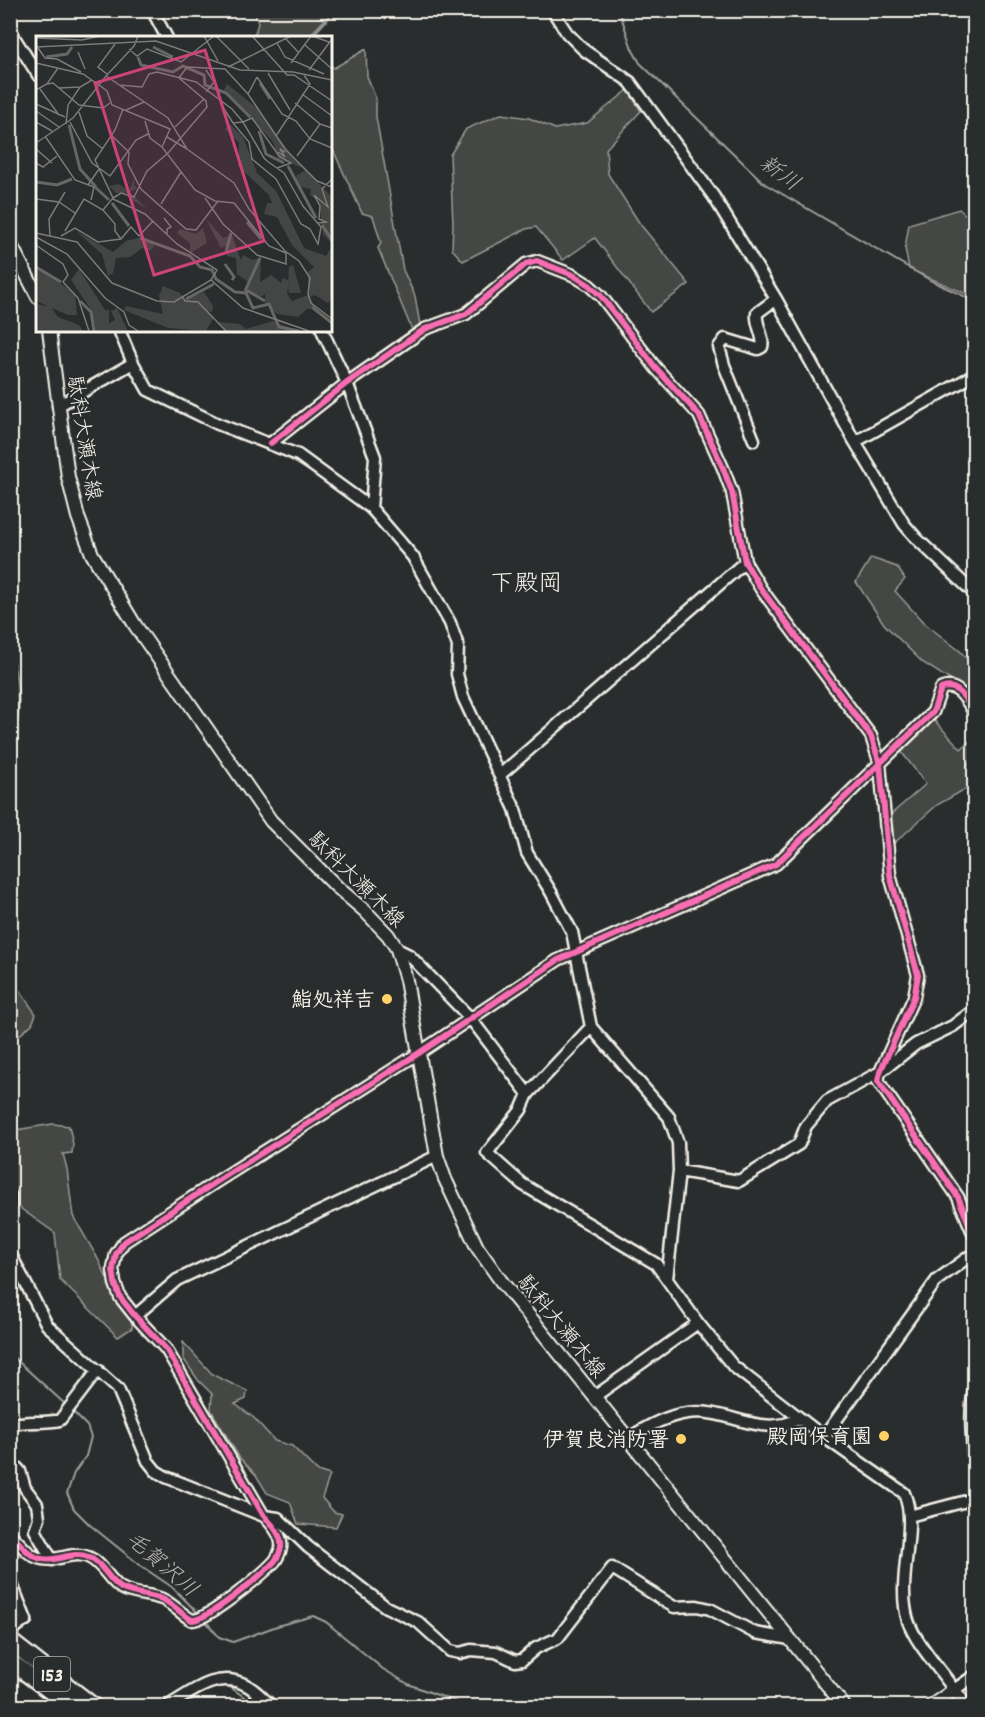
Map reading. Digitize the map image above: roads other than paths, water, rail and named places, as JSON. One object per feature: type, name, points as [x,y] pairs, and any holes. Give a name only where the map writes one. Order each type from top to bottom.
[{"type":"highway","name":"153","points":[[10,1641],[93,1707]]},
{"type":"highway","name":"153","points":[[10,1661],[70,1707]]},
{"type":"main road","points":[[10,243],[36,293]]},
{"type":"main road","name":"駄科大瀬木線","points":[[49,332],[68,477],[78,517],[92,554],[130,617],[271,821],[337,887],[365,911],[388,935],[397,949],[406,980],[437,1156],[445,1179],[477,1247],[501,1281],[844,1707]]},
{"type":"main road","points":[[931,1707],[954,1690],[966,1707]]},
{"type":"street","points":[[152,10],[166,36]]},
{"type":"street","points":[[552,10],[567,33],[584,50],[630,82],[714,197],[776,299],[855,442],[904,524],[975,593]]},
{"type":"street","points":[[10,31],[36,72]]},
{"type":"street","points":[[271,443],[347,383],[425,329],[466,314],[526,264],[537,261],[573,275],[590,285],[601,296],[656,368],[699,415],[732,492],[746,562],[761,589],[871,736],[880,764],[890,875],[918,975],[914,997],[878,1081],[958,1197],[975,1235]]},
{"type":"street","points":[[754,440],[719,347],[725,339],[758,349],[762,347],[764,343],[756,320],[757,313],[776,299]]},
{"type":"street","points":[[120,332],[132,363],[148,390],[218,424],[298,454],[370,508],[414,557],[450,623],[458,646],[457,674],[463,697],[515,809],[527,853],[572,932],[589,1030],[669,1117],[678,1143],[679,1171],[667,1279]]},
{"type":"street","points":[[323,332],[347,383],[375,457],[370,508]]},
{"type":"street","points":[[58,406],[132,363]]},
{"type":"street","points":[[855,442],[975,375]]},
{"type":"street","points":[[500,775],[746,562]]},
{"type":"street","points":[[10,1534],[29,1554],[39,1559],[52,1560],[80,1554],[95,1560],[113,1582],[122,1589],[159,1598],[187,1618],[202,1618],[276,1560],[281,1544],[271,1522],[264,1516],[166,1349],[120,1297],[113,1269],[116,1254],[124,1242],[419,1053],[558,960],[776,864],[933,712],[941,689],[947,686],[954,688],[962,694],[975,712]]},
{"type":"street","points":[[397,949],[409,955],[471,1018],[528,1094]]},
{"type":"street","points":[[679,1171],[739,1181],[799,1144],[806,1126],[827,1101],[880,1072],[916,1044],[953,1026],[975,1010]]},
{"type":"street","points":[[589,1030],[528,1094],[521,1110],[487,1153],[522,1184],[656,1264],[698,1323],[733,1366],[824,1437],[904,1493],[909,1503],[903,1582],[908,1620],[917,1637],[954,1690],[975,1676]]},
{"type":"street","points":[[135,1316],[177,1281],[437,1156]]},
{"type":"street","points":[[10,1195],[10,1206]]},
{"type":"street","points":[[10,1253],[47,1325],[118,1389],[143,1451],[156,1471],[264,1516],[278,1518],[308,1547],[386,1607],[418,1622],[450,1651],[496,1652],[515,1661],[522,1660],[536,1648],[558,1638],[612,1568],[674,1607],[698,1606],[710,1609],[754,1633],[790,1639]]},
{"type":"street","points":[[824,1437],[937,1280],[975,1253]]},
{"type":"street","points":[[594,1397],[698,1323]]},
{"type":"street","points":[[10,1425],[21,1422],[60,1420],[98,1370]]},
{"type":"street","points":[[975,1389],[971,1430],[975,1465]]},
{"type":"street","points":[[628,1439],[664,1420],[687,1413],[723,1415],[767,1426],[787,1425],[800,1418]]},
{"type":"street","points":[[10,1460],[20,1471],[25,1488],[37,1504],[39,1518],[35,1530],[52,1560]]},
{"type":"street","points":[[909,1516],[975,1499]]},
{"type":"street","points":[[10,1579],[26,1620],[10,1631]]},
{"type":"street","points":[[168,1707],[202,1685],[230,1678],[248,1686],[272,1707]]},
{"type":"waterway","points":[[312,36],[336,10]]},
{"type":"waterway","name":"新川","points":[[619,10],[632,49],[640,63],[765,184],[930,280],[966,297],[974,305]]},
{"type":"waterway","points":[[10,20],[35,60]]},
{"type":"waterway","points":[[134,376],[142,389]]},
{"type":"waterway","points":[[277,452],[334,488],[385,532]]},
{"type":"waterway","points":[[397,546],[414,570]]},
{"type":"waterway","points":[[483,751],[490,768]]},
{"type":"waterway","points":[[509,808],[521,853],[563,925]]},
{"type":"waterway","points":[[566,930],[569,945]]},
{"type":"waterway","points":[[589,1033],[621,1069]]},
{"type":"waterway","points":[[674,1279],[691,1304]]},
{"type":"waterway","name":"毛賀沢川","points":[[10,1354],[66,1405]]},
{"type":"waterway","name":"毛賀沢川","points":[[72,1411],[87,1426],[91,1437],[86,1456],[74,1473],[67,1493],[74,1509],[90,1525],[141,1566],[172,1587],[200,1615]]},
{"type":"waterway","points":[[907,1490],[914,1501],[916,1511]]},
{"type":"waterway","points":[[915,1522],[910,1577],[914,1619],[924,1637],[956,1680]]},
{"type":"waterway","name":"毛賀沢川","points":[[204,1619],[219,1637],[233,1642],[313,1616],[326,1622],[383,1669],[408,1684],[467,1706]]},
{"type":"waterway","points":[[230,1687],[257,1706]]},
{"type":"place","name":"鮨処祥吉","points":[[387,999]]},
{"type":"place","name":"殿岡保育園","points":[[884,1436]]},
{"type":"place","name":"伊賀良消防署","points":[[681,1439]]},
{"type":"district","name":"下殿岡","points":[[526,582]]}]
